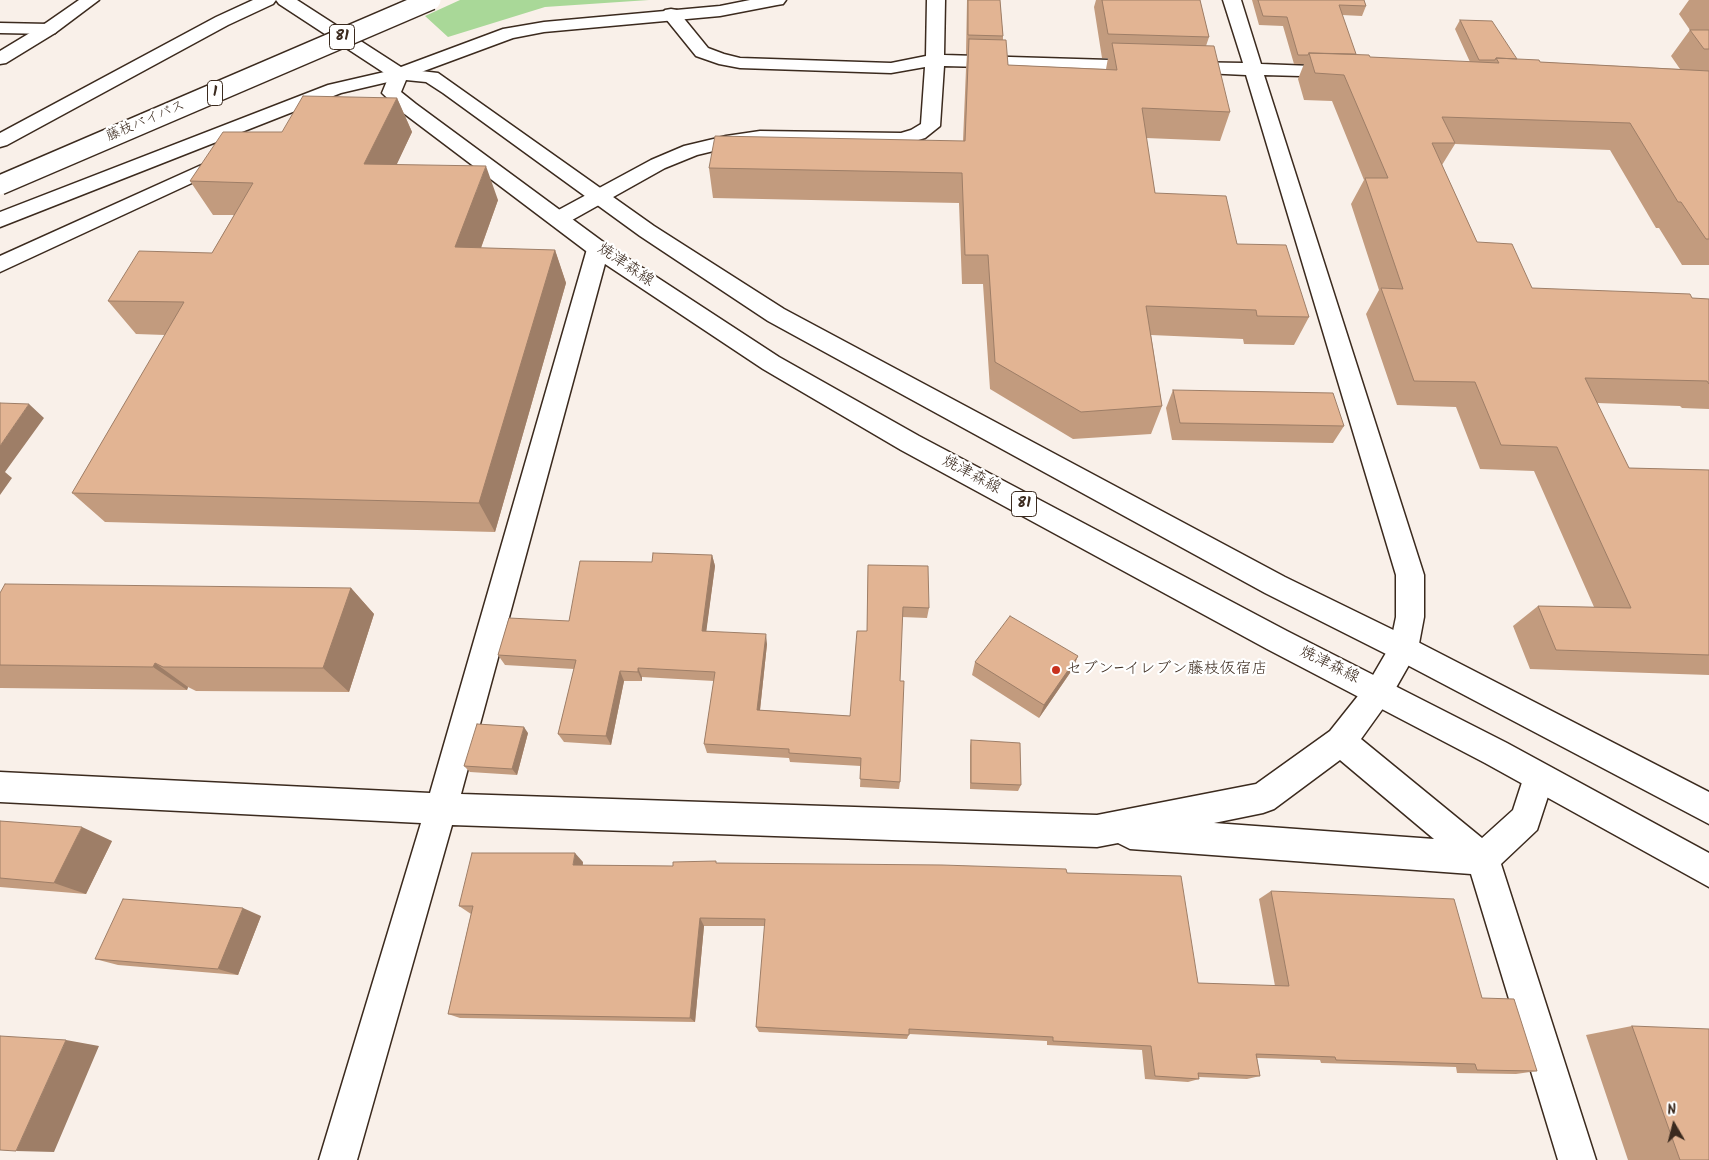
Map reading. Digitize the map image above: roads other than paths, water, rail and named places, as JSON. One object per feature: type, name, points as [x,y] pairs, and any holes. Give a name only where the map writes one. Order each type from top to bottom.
[{"type":"main road","points":[[0,59],[49,29],[90,0]]},
{"type":"main road","points":[[0,141],[222,21],[267,0]]},
{"type":"main road","name":"焼津森線","points":[[285,0],[389,89],[598,249],[771,363],[910,443],[1277,640],[1379,691],[1709,871]]},
{"type":"main road","name":"藤枝バイパス","points":[[0,181],[393,0]]},
{"type":"main road","name":"藤枝バイパス","points":[[0,185],[431,0]]},
{"type":"main road","points":[[0,220],[335,89],[389,89],[510,33],[544,27],[720,11],[777,0]]},
{"type":"main road","points":[[558,219],[658,164],[692,150],[726,142],[776,136],[902,139],[918,134],[930,126],[935,60],[936,0]]},
{"type":"main road","points":[[1097,831],[1263,798],[1341,741],[1379,691],[1404,649],[1410,617],[1410,575],[1232,0]]},
{"type":"main road","points":[[671,14],[702,52],[719,59],[740,63],[891,68],[935,60],[1352,73]]},
{"type":"main road","points":[[0,28],[49,29]]},
{"type":"main road","name":"焼津森線","points":[[389,89],[431,77],[647,231],[776,316],[1266,580],[1404,649],[1709,809]]},
{"type":"main road","points":[[0,265],[242,153]]},
{"type":"main road","points":[[338,1160],[441,809],[598,249]]},
{"type":"main road","points":[[1341,741],[1483,859],[1577,1160]]},
{"type":"main road","points":[[0,788],[441,809],[1097,831],[1483,859],[1526,819],[1538,778]]},
{"type":"place","name":"セブン−イレブン藤枝仮宿店","points":[[1056,670]]}]
